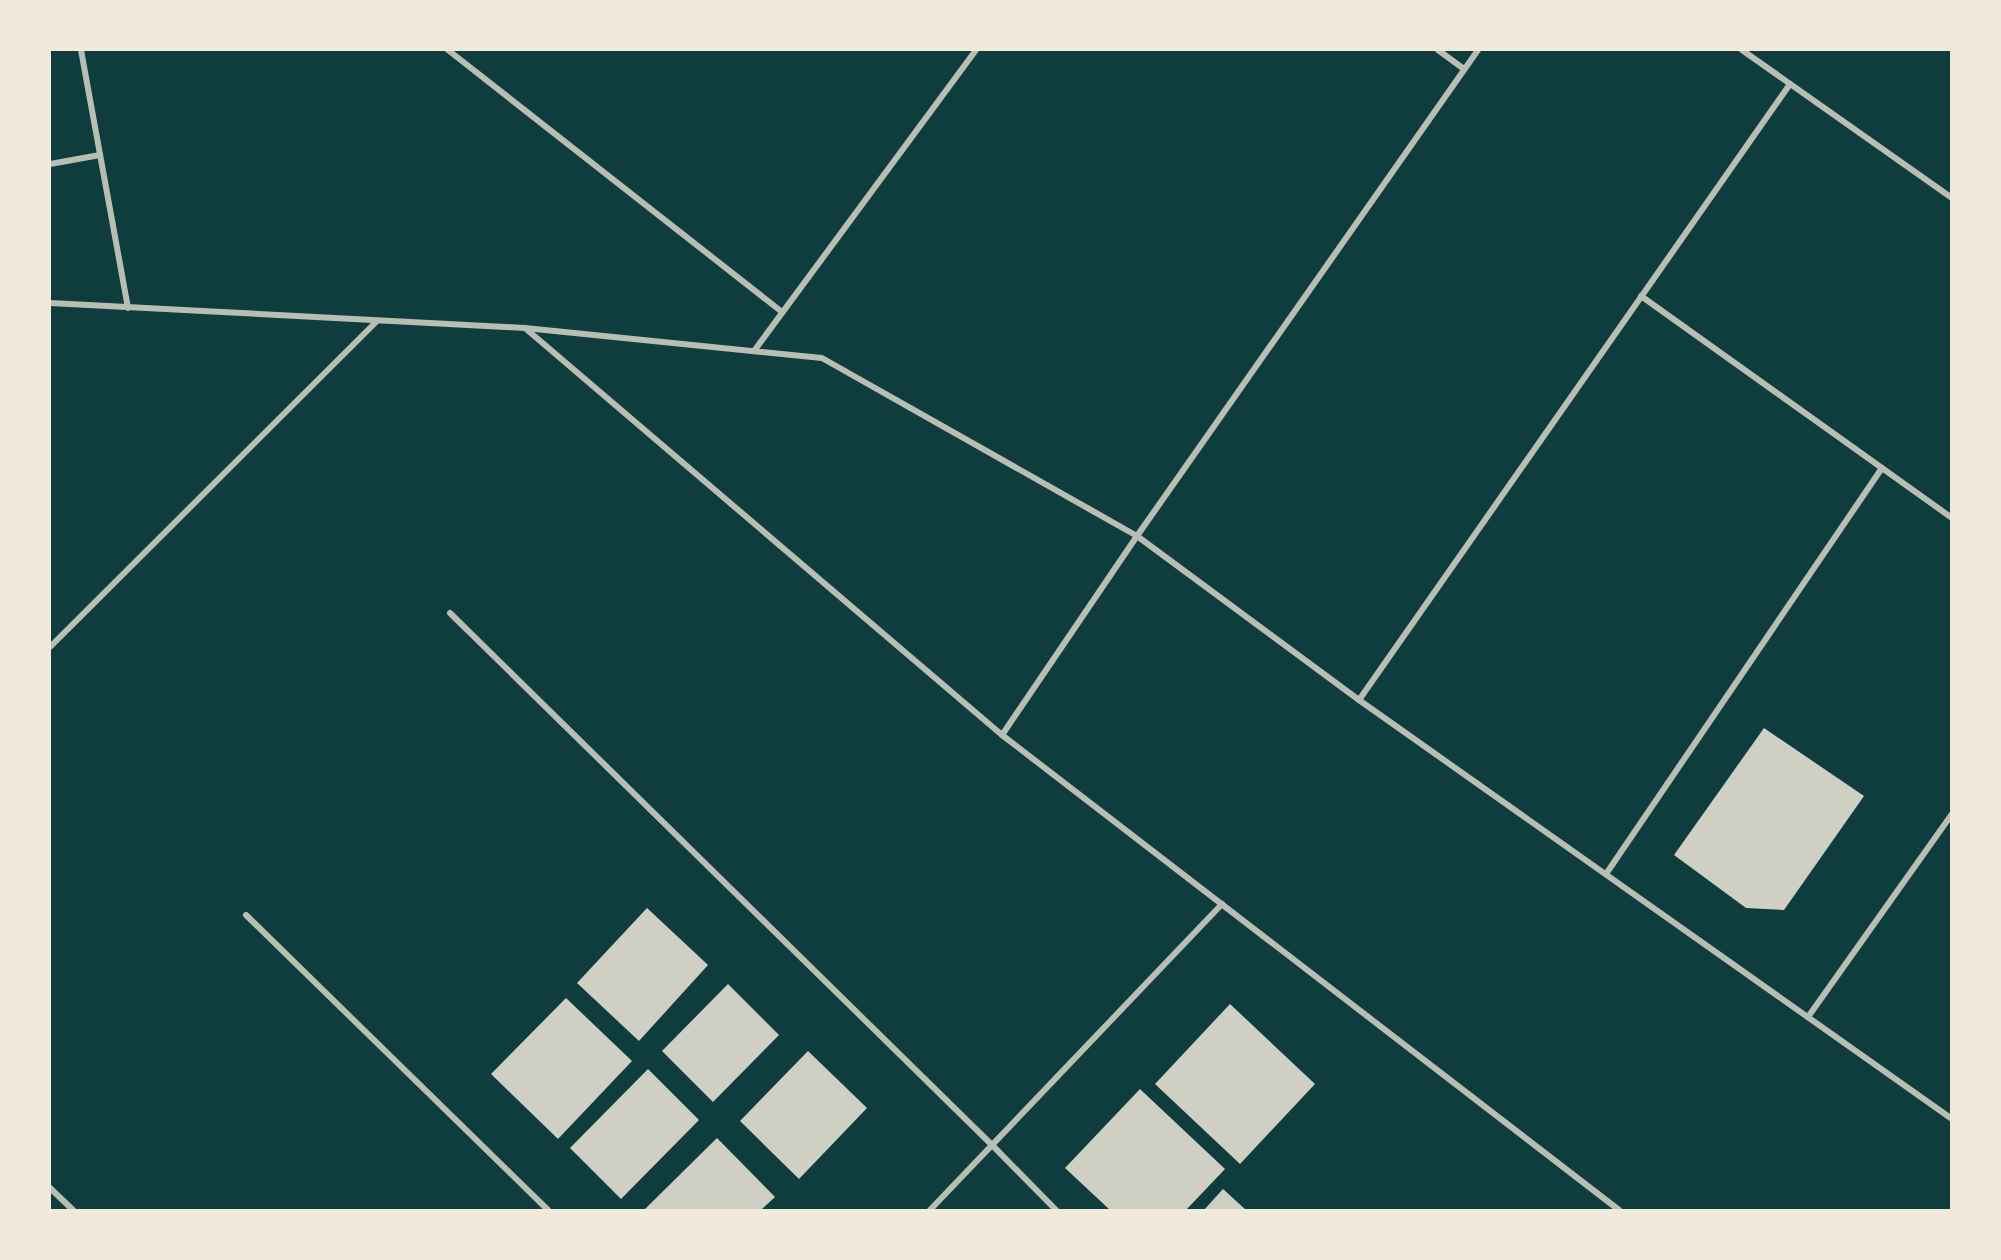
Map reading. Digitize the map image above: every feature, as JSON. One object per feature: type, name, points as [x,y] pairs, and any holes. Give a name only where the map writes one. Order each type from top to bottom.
[{"type":"street","points":[[81,50],[128,308]]},
{"type":"street","points":[[448,50],[782,312]]},
{"type":"street","points":[[754,351],[976,50]]},
{"type":"street","points":[[1438,50],[1464,69]]},
{"type":"street","points":[[1002,735],[1137,536],[1478,50]]},
{"type":"street","points":[[1742,50],[1952,198]]},
{"type":"street","points":[[1359,700],[1790,84]]},
{"type":"street","points":[[50,164],[100,155]]},
{"type":"street","points":[[1641,296],[1952,518]]},
{"type":"street","points":[[50,303],[376,322],[525,328],[822,358],[1137,536],[1359,700],[1952,1119]]},
{"type":"street","points":[[50,647],[376,322]]},
{"type":"street","points":[[525,328],[1002,735],[1620,1210]]},
{"type":"street","points":[[1606,874],[1882,468]]},
{"type":"street","points":[[450,613],[1056,1210]]},
{"type":"street","points":[[1808,1017],[1952,814]]},
{"type":"street","points":[[930,1210],[1222,904]]},
{"type":"street","points":[[246,915],[548,1210]]},
{"type":"street","points":[[50,1188],[73,1210]]},
{"type":"building","points":[[1764,728],[1864,796],[1784,910],[1746,908],[1674,855]]},
{"type":"building","points":[[647,908],[708,965],[639,1041],[577,983]]},
{"type":"building","points":[[728,984],[779,1035],[713,1102],[662,1051]]},
{"type":"building","points":[[566,998],[632,1061],[558,1139],[491,1074]]},
{"type":"building","points":[[1230,1004],[1315,1084],[1240,1164],[1155,1084]]},
{"type":"building","points":[[808,1051],[867,1108],[799,1179],[740,1121]]},
{"type":"building","points":[[648,1069],[699,1120],[621,1199],[570,1148]]},
{"type":"building","points":[[1140,1089],[1225,1169],[1186,1210],[1110,1210],[1065,1168]]},
{"type":"building","points":[[717,1138],[775,1197],[761,1210],[644,1210]]},
{"type":"building","points":[[1223,1189],[1246,1210],[1204,1210]]}]
